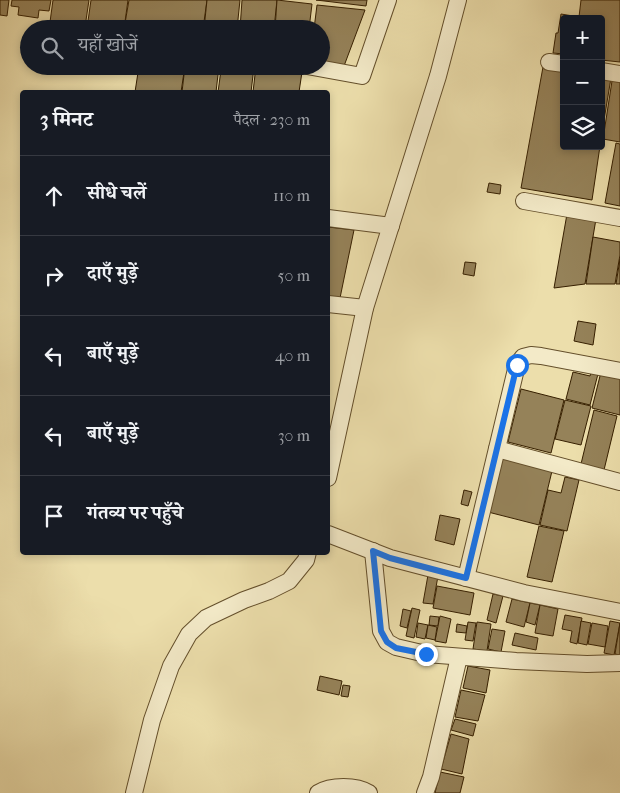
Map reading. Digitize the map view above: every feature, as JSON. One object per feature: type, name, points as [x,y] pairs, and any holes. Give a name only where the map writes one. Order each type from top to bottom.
[{"type":"street","points":[[330,70],[362,76],[388,0]]},
{"type":"street","points":[[330,469],[365,308],[438,76],[458,0]]},
{"type":"street","points":[[605,72],[620,74]]},
{"type":"street","points":[[524,201],[620,218]]},
{"type":"street","points":[[330,218],[391,226]]},
{"type":"street","points":[[330,304],[365,308]]},
{"type":"street","points":[[466,578],[517,365],[523,357],[531,355],[620,371]]},
{"type":"street","points":[[497,449],[620,482]]},
{"type":"street","points":[[330,535],[390,558],[524,593],[620,612]]},
{"type":"street","points":[[373,551],[381,631],[387,642],[396,648],[426,654],[516,661],[587,664],[620,663]]},
{"type":"street","points":[[134,793],[152,720],[172,666],[189,634],[206,618],[289,581],[306,560],[307,555]]},
{"type":"street","points":[[425,793],[431,777],[459,656]]},
{"type":"street","points":[[318,793],[322,790],[340,790],[353,787],[363,789],[369,793]]},
{"type":"building","points":[[0,0],[9,0],[7,16],[0,15]]},
{"type":"building","points":[[12,0],[51,0],[49,11],[39,10],[38,18],[18,15],[19,7],[11,6]]},
{"type":"building","points":[[53,0],[89,0],[86,20],[50,20]]},
{"type":"building","points":[[91,0],[128,0],[125,20],[88,20]]},
{"type":"building","points":[[129,0],[207,0],[204,20],[126,20]]},
{"type":"building","points":[[207,0],[240,0],[238,20],[205,20]]},
{"type":"building","points":[[242,0],[277,0],[275,20],[241,20]]},
{"type":"building","points":[[277,0],[312,4],[310,20],[276,20]]},
{"type":"building","points":[[316,0],[367,0],[366,6]]},
{"type":"building","points":[[581,0],[620,0],[620,62],[605,60],[605,15],[579,15]]},
{"type":"building","points":[[317,5],[365,10],[344,66],[330,65],[330,20],[315,20]]},
{"type":"building","points":[[560,20],[560,54],[553,53],[556,33],[558,33]]},
{"type":"building","points":[[543,67],[560,69],[560,150],[599,150],[592,200],[521,188]]},
{"type":"building","points":[[138,75],[184,75],[181,90],[135,90]]},
{"type":"building","points":[[184,75],[218,75],[216,90],[182,90]]},
{"type":"building","points":[[220,75],[253,75],[251,90],[218,90]]},
{"type":"building","points":[[255,75],[302,75],[299,90],[253,90]]},
{"type":"building","points":[[605,77],[611,78],[605,114]]},
{"type":"building","points":[[612,81],[620,82],[620,142],[605,139],[605,126]]},
{"type":"building","points":[[616,143],[620,144],[620,206],[605,203]]},
{"type":"building","points":[[489,183],[501,185],[500,194],[487,192]]},
{"type":"building","points":[[567,214],[596,219],[585,284],[554,288]]},
{"type":"building","points":[[330,227],[354,230],[340,298],[330,296]]},
{"type":"building","points":[[593,237],[620,242],[620,255],[615,284],[586,284]]},
{"type":"building","points":[[620,259],[620,284],[616,284]]},
{"type":"building","points":[[465,262],[476,263],[474,276],[463,274]]},
{"type":"building","points":[[578,321],[596,324],[593,345],[574,341]]},
{"type":"building","points":[[592,369],[599,370],[590,405],[566,399],[573,372],[590,376]]},
{"type":"building","points":[[601,372],[620,376],[620,415],[592,408]]},
{"type":"building","points":[[521,389],[564,400],[551,453],[508,442]]},
{"type":"building","points":[[565,400],[591,406],[581,445],[555,439]]},
{"type":"building","points":[[594,410],[617,416],[604,470],[581,464]]},
{"type":"building","points":[[502,458],[552,471],[539,525],[488,512]]},
{"type":"building","points":[[565,477],[579,480],[567,531],[540,525],[548,490],[561,493]]},
{"type":"building","points":[[464,490],[472,492],[468,506],[461,504]]},
{"type":"building","points":[[440,515],[460,519],[454,545],[435,540]]},
{"type":"building","points":[[539,526],[564,531],[552,582],[527,577]]},
{"type":"building","points":[[428,575],[438,576],[433,604],[423,603]]},
{"type":"building","points":[[437,586],[474,593],[470,615],[433,608]]},
{"type":"building","points":[[493,594],[503,596],[496,623],[487,620]]},
{"type":"building","points":[[512,599],[530,603],[524,627],[506,622]]},
{"type":"building","points":[[530,603],[540,605],[535,625],[526,622]]},
{"type":"building","points":[[540,605],[558,609],[553,636],[535,633]]},
{"type":"building","points":[[412,608],[420,610],[414,638],[406,636]]},
{"type":"building","points":[[403,609],[411,611],[407,628],[400,626]]},
{"type":"building","points":[[565,615],[582,618],[577,644],[570,642],[572,631],[562,629]]},
{"type":"building","points":[[430,616],[439,617],[438,626],[429,625]]},
{"type":"building","points":[[440,616],[451,619],[446,643],[435,641]]},
{"type":"building","points":[[581,621],[591,623],[587,645],[578,643]]},
{"type":"building","points":[[610,621],[620,623],[614,655],[604,653]]},
{"type":"building","points":[[468,622],[476,623],[473,641],[465,640]]},
{"type":"building","points":[[477,622],[491,624],[487,651],[473,649]]},
{"type":"building","points":[[418,623],[428,625],[425,639],[416,637]]},
{"type":"building","points":[[592,623],[608,626],[605,647],[588,644]]},
{"type":"building","points":[[620,623],[620,655],[615,654]]},
{"type":"building","points":[[457,624],[467,626],[466,633],[456,632]]},
{"type":"building","points":[[428,625],[437,627],[435,640],[426,638]]},
{"type":"building","points":[[492,629],[505,631],[501,652],[488,649]]},
{"type":"building","points":[[515,633],[538,638],[536,650],[512,645]]},
{"type":"building","points":[[468,666],[490,670],[486,693],[463,688]]},
{"type":"building","points":[[320,676],[342,681],[339,695],[317,690]]},
{"type":"building","points":[[343,685],[350,686],[348,697],[341,696]]},
{"type":"building","points":[[461,690],[485,695],[478,721],[455,717]]},
{"type":"building","points":[[455,719],[476,724],[473,736],[451,730]]},
{"type":"building","points":[[451,734],[469,739],[462,774],[441,769]]},
{"type":"building","points":[[440,772],[464,777],[460,793],[435,793]]},
{"type":"route","points":[[426,654],[396,648],[387,642],[381,631],[373,551],[390,558],[466,578],[517,365]]}]
